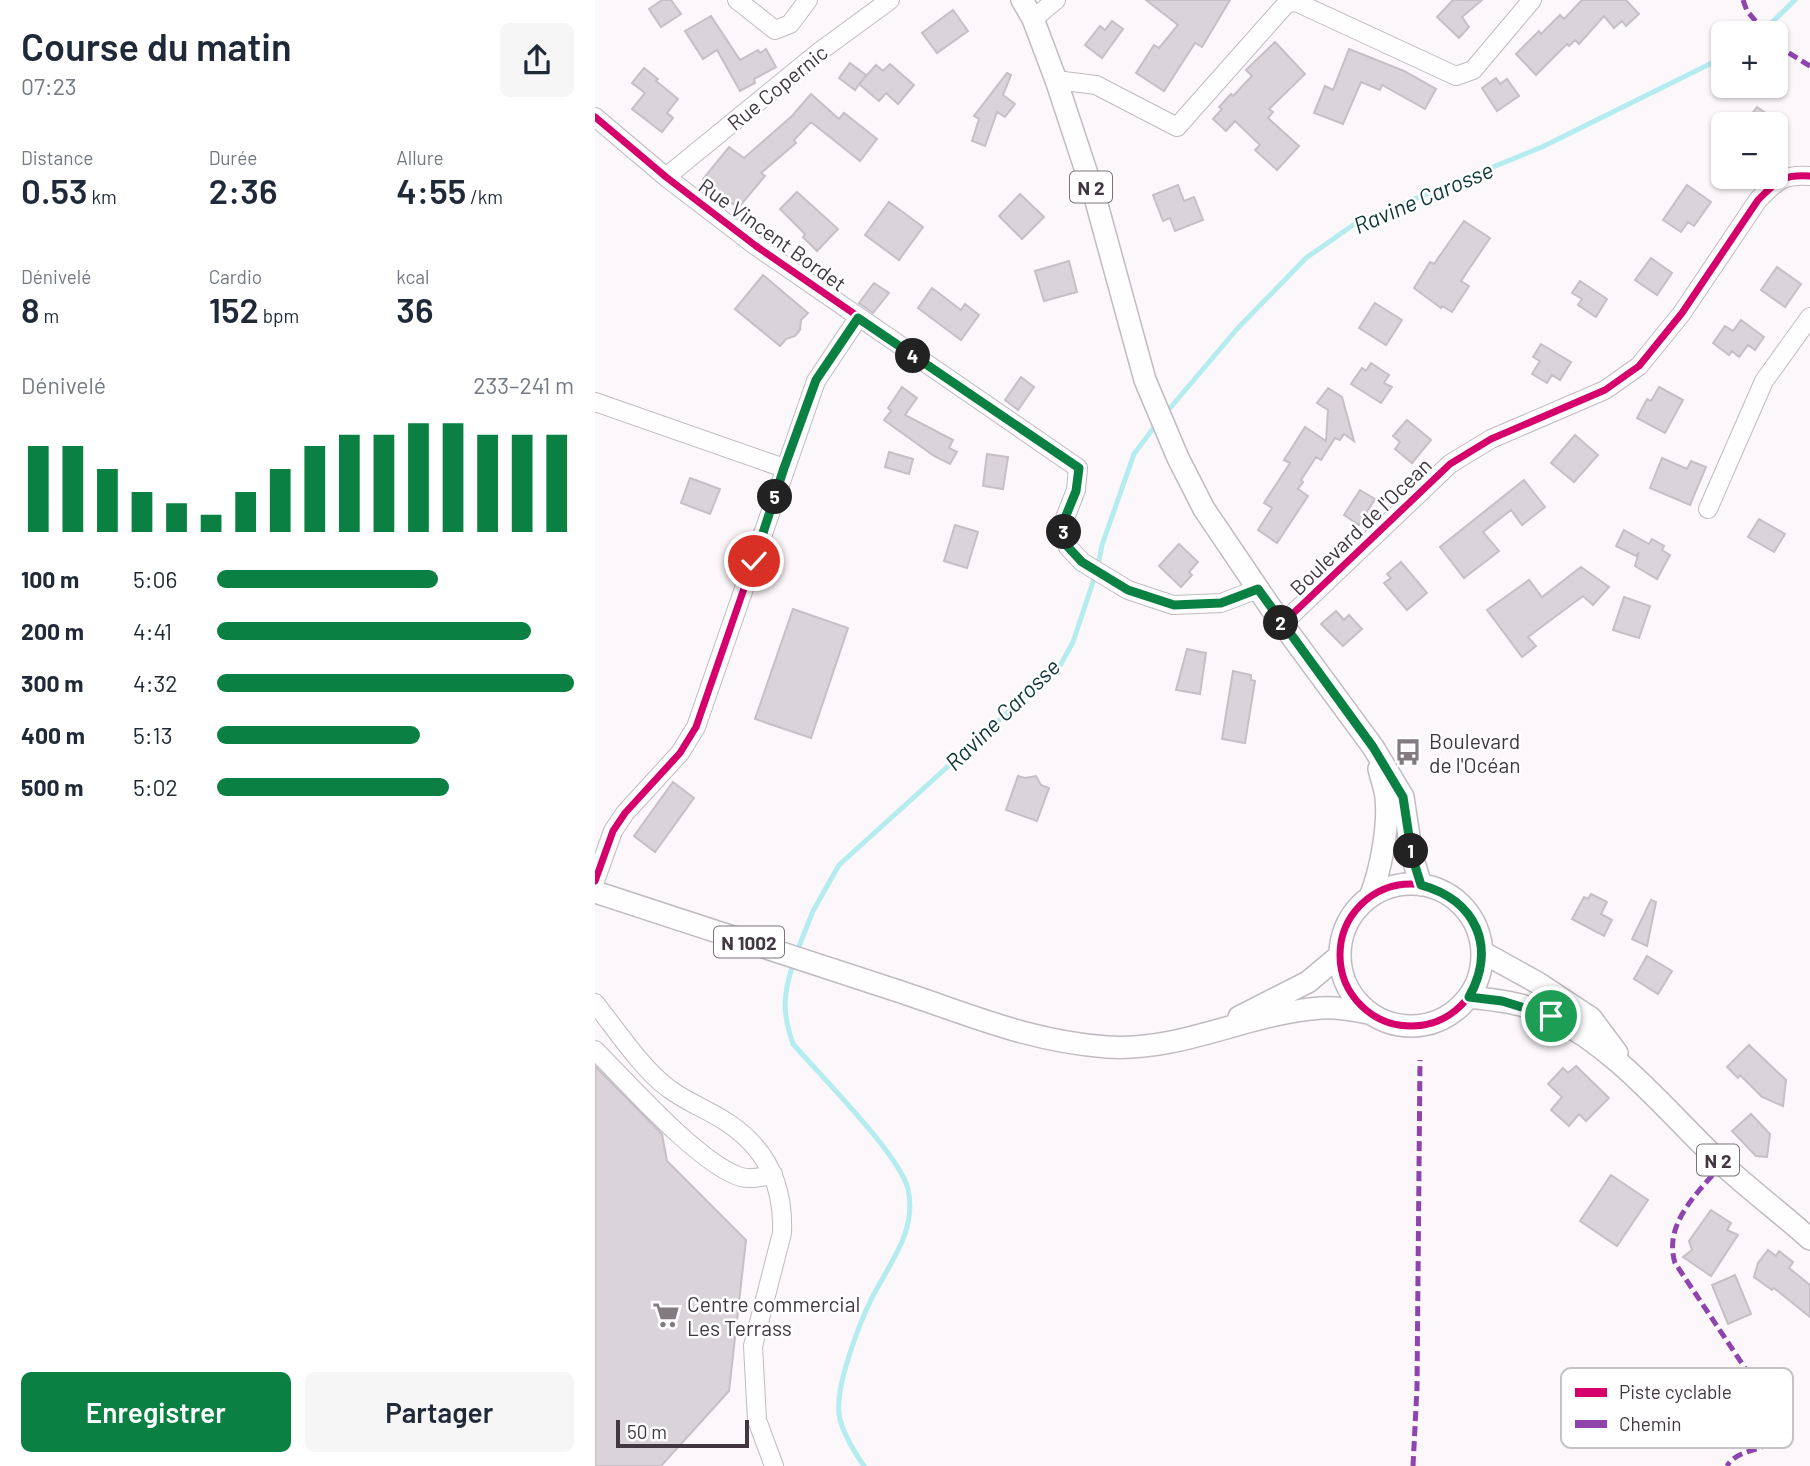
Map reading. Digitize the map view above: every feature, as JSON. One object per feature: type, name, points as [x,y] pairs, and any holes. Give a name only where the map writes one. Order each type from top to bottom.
[{"type":"main road","name":"N 2","points":[[1027,9],[1056,80],[1095,201],[1145,380],[1178,458],[1204,509],[1282,624],[1373,747],[1403,797],[1412,856],[1421,885]]},
{"type":"main road","name":"N 2","points":[[1370,897],[1382,856],[1386,798],[1373,747]]},
{"type":"main road","points":[[1421,885],[1437,889],[1463,907],[1473,920],[1482,951],[1481,968],[1469,997],[1458,1009],[1429,1024],[1397,1025],[1368,1013],[1347,988],[1339,956],[1341,939],[1348,920],[1370,897],[1386,888],[1421,885]]},
{"type":"main road","name":"N 1002","points":[[595,892],[986,1022],[1038,1038],[1070,1044],[1143,1046],[1182,1040],[1308,1010],[1343,1009],[1368,1013]]},
{"type":"main road","name":"N 2","points":[[1482,951],[1591,1018],[1633,1075]]},
{"type":"main road","name":"N 1002","points":[[1182,1040],[1235,1019],[1308,982],[1339,956]]},
{"type":"main road","name":"N 2","points":[[1469,997],[1502,1001],[1551,1016],[1581,1035],[1633,1075],[1721,1164],[1810,1239]]},
{"type":"street","points":[[737,0],[775,30],[790,24],[808,0]]},
{"type":"street","name":"Rue Copernic","points":[[666,177],[819,52],[890,0]]},
{"type":"street","points":[[1027,9],[1056,0]]},
{"type":"street","points":[[1056,80],[1096,85],[1177,127],[1287,3],[1296,2],[1456,76],[1472,71],[1532,0]]},
{"type":"street","name":"Rue Vincent Bordet","points":[[595,117],[666,177],[757,246],[1079,468],[1076,491],[1065,518],[1064,532],[1068,547],[1082,562],[1128,590],[1174,605],[1221,603],[1258,589]]},
{"type":"street","name":"Boulevard de l'Ocean","points":[[1282,624],[1450,464],[1491,439],[1605,390],[1639,366],[1682,313],[1758,200],[1773,184],[1787,175],[1810,176]]},
{"type":"street","points":[[1708,509],[1764,381],[1810,317]]},
{"type":"street","points":[[595,881],[613,831],[625,813],[680,753],[696,727],[816,380],[858,318]]},
{"type":"street","points":[[595,402],[784,468]]},
{"type":"street","points":[[595,1003],[643,1063],[667,1088],[729,1124],[749,1140],[765,1158],[773,1174],[783,1214],[782,1233],[753,1346],[757,1420],[774,1466]]},
{"type":"street","points":[[595,1050],[670,1125],[720,1168],[744,1178],[773,1174]]},
{"type":"building","points":[[662,0],[671,0],[681,14],[661,27],[649,9]]},
{"type":"building","points":[[1146,0],[1230,0],[1202,47],[1195,43],[1164,91],[1136,73],[1154,45],[1159,48],[1178,25]]},
{"type":"building","points":[[1453,0],[1482,0],[1462,17],[1469,27],[1459,38],[1437,17]]},
{"type":"building","points":[[1582,0],[1626,0],[1639,14],[1626,26],[1622,21],[1614,28],[1604,16],[1579,44],[1575,40],[1569,46],[1567,44],[1536,75],[1516,54],[1560,15],[1564,19]]},
{"type":"building","points":[[953,10],[968,31],[937,53],[922,33]]},
{"type":"building","points":[[711,16],[740,60],[758,50],[760,53],[766,49],[776,67],[754,79],[755,83],[740,91],[717,50],[703,59],[685,31]]},
{"type":"building","points":[[1112,21],[1123,29],[1102,58],[1085,45],[1100,26],[1105,30]]},
{"type":"building","points":[[1275,42],[1305,74],[1269,109],[1273,112],[1268,118],[1299,146],[1277,170],[1255,150],[1260,145],[1235,121],[1226,131],[1213,119],[1222,109],[1219,107],[1252,76],[1246,70]]},
{"type":"building","points":[[1349,49],[1404,71],[1436,89],[1425,109],[1382,85],[1380,90],[1361,82],[1343,124],[1314,113],[1325,86],[1333,90]]},
{"type":"building","points":[[850,63],[866,75],[855,90],[839,78]]},
{"type":"building","points":[[890,64],[914,85],[898,104],[886,93],[879,101],[859,84],[876,65],[883,71]]},
{"type":"building","points":[[644,68],[678,99],[667,113],[673,118],[662,132],[632,109],[645,93],[632,83]]},
{"type":"building","points":[[1007,73],[1011,75],[1003,95],[1015,104],[1005,117],[997,112],[985,146],[972,141],[979,119],[974,116]]},
{"type":"building","points":[[1496,78],[1500,84],[1507,79],[1519,96],[1497,111],[1482,88]]},
{"type":"building","points":[[811,94],[839,119],[844,113],[877,139],[860,161],[811,122],[794,140],[796,143],[761,173],[765,176],[738,208],[703,179],[729,147],[744,158],[792,116]]},
{"type":"building","points":[[1178,185],[1184,201],[1194,197],[1203,220],[1175,231],[1170,218],[1163,221],[1153,195]]},
{"type":"building","points":[[1687,185],[1711,202],[1694,226],[1688,222],[1681,232],[1663,220]]},
{"type":"building","points":[[797,192],[838,229],[817,251],[803,237],[805,234],[780,209]]},
{"type":"building","points":[[1020,194],[1044,217],[1022,239],[999,216]]},
{"type":"building","points":[[889,202],[923,227],[899,260],[865,235]]},
{"type":"building","points":[[1464,221],[1490,238],[1461,281],[1469,286],[1452,312],[1442,306],[1441,308],[1414,288],[1430,262],[1434,264]]},
{"type":"building","points":[[1651,258],[1672,273],[1657,295],[1635,280]]},
{"type":"building","points":[[1069,261],[1077,292],[1044,301],[1035,271]]},
{"type":"building","points":[[1777,267],[1801,284],[1785,307],[1761,290]]},
{"type":"building","points":[[763,275],[808,313],[801,320],[800,330],[795,336],[786,339],[780,346],[735,309]]},
{"type":"building","points":[[1580,281],[1607,299],[1596,317],[1578,305],[1582,299],[1572,293]]},
{"type":"building","points":[[874,283],[889,293],[873,313],[859,303]]},
{"type":"building","points":[[932,288],[961,310],[965,304],[979,315],[961,340],[918,308]]},
{"type":"building","points":[[1375,303],[1402,320],[1386,345],[1359,328]]},
{"type":"building","points":[[1741,320],[1764,337],[1755,350],[1748,345],[1739,357],[1732,351],[1729,355],[1713,343],[1725,326],[1733,331]]},
{"type":"building","points":[[1541,344],[1571,362],[1560,380],[1552,375],[1547,383],[1532,374],[1540,361],[1533,357]]},
{"type":"building","points":[[1371,363],[1389,375],[1384,383],[1392,387],[1381,403],[1351,384],[1362,368],[1366,371]]},
{"type":"building","points":[[1021,377],[1034,387],[1018,410],[1005,400]]},
{"type":"building","points":[[902,387],[917,398],[905,415],[953,440],[949,448],[957,452],[950,464],[934,456],[884,420],[891,411],[888,408]]},
{"type":"building","points":[[1659,387],[1683,400],[1665,433],[1637,418],[1647,399],[1651,401]]},
{"type":"building","points":[[1328,388],[1342,397],[1354,441],[1344,434],[1340,440],[1335,438],[1321,460],[1316,457],[1298,489],[1308,496],[1277,543],[1258,530],[1272,508],[1264,503],[1290,463],[1284,460],[1305,427],[1326,441],[1328,410],[1317,403]]},
{"type":"building","points":[[1407,420],[1431,440],[1412,463],[1395,449],[1400,442],[1393,436]]},
{"type":"building","points":[[1575,435],[1598,455],[1574,482],[1551,463]]},
{"type":"building","points":[[889,452],[913,459],[909,474],[885,467]]},
{"type":"building","points":[[987,454],[1008,457],[1003,489],[983,486]]},
{"type":"building","points":[[1662,458],[1687,469],[1691,461],[1706,467],[1690,505],[1650,488]]},
{"type":"building","points":[[690,478],[720,489],[710,514],[681,503]]},
{"type":"building","points":[[1524,480],[1545,507],[1522,525],[1511,510],[1483,532],[1499,551],[1464,578],[1440,547]]},
{"type":"building","points":[[1360,490],[1375,499],[1359,525],[1344,515]]},
{"type":"building","points":[[1759,519],[1785,534],[1774,552],[1748,537]]},
{"type":"building","points":[[955,525],[978,532],[967,568],[944,561]]},
{"type":"building","points":[[1624,530],[1649,544],[1652,539],[1664,546],[1662,550],[1670,555],[1657,579],[1635,566],[1639,552],[1636,556],[1616,546]]},
{"type":"building","points":[[1179,544],[1198,562],[1189,572],[1192,575],[1181,587],[1159,566]]},
{"type":"building","points":[[1401,562],[1427,593],[1407,610],[1384,583],[1391,578],[1387,574]]},
{"type":"building","points":[[1581,567],[1609,587],[1593,605],[1583,596],[1528,637],[1536,646],[1522,657],[1487,610],[1529,580],[1542,597]]},
{"type":"building","points":[[1624,597],[1650,606],[1639,638],[1613,630]]},
{"type":"building","points":[[793,609],[848,628],[811,738],[755,719]]},
{"type":"building","points":[[1336,611],[1344,620],[1349,615],[1362,629],[1343,646],[1321,624]]},
{"type":"building","points":[[1187,649],[1206,653],[1200,694],[1176,690]]},
{"type":"building","points":[[1233,671],[1251,675],[1251,680],[1255,681],[1245,743],[1222,739]]},
{"type":"building","points":[[1018,776],[1036,776],[1041,785],[1049,788],[1037,821],[1006,810]]},
{"type":"building","points":[[673,782],[694,798],[655,852],[634,836]]},
{"type":"building","points":[[1591,894],[1607,902],[1601,914],[1612,920],[1604,936],[1572,919],[1584,897],[1588,899]]},
{"type":"building","points":[[1651,900],[1656,902],[1647,946],[1632,939]]},
{"type":"building","points":[[1647,956],[1672,971],[1658,994],[1634,979]]},
{"type":"building","points":[[1749,1045],[1786,1080],[1783,1106],[1762,1097],[1740,1075],[1738,1078],[1727,1067]]},
{"type":"building","name":"Centre commercial Les Terrass","points":[[595,1066],[662,1134],[667,1161],[746,1240],[729,1391],[661,1466],[595,1466]]},
{"type":"building","points":[[1576,1066],[1609,1098],[1586,1121],[1579,1114],[1569,1126],[1551,1110],[1562,1097],[1548,1084],[1563,1068],[1568,1073]]},
{"type":"building","points":[[1751,1114],[1770,1134],[1767,1157],[1756,1156],[1732,1131]]},
{"type":"building","points":[[1611,1175],[1648,1200],[1617,1246],[1580,1221]]},
{"type":"building","points":[[1711,1210],[1731,1223],[1727,1230],[1738,1235],[1711,1276],[1683,1257],[1692,1250],[1689,1241]]},
{"type":"building","points":[[1768,1250],[1776,1256],[1779,1251],[1793,1262],[1789,1268],[1810,1285],[1810,1317],[1774,1288],[1772,1290],[1754,1277],[1758,1263]]},
{"type":"building","points":[[1735,1275],[1751,1314],[1728,1324],[1712,1285]]},
{"type":"waterway","name":"Ravine Carosse","points":[[1773,21],[1795,0]]},
{"type":"waterway","name":"Ravine Carosse","points":[[1165,414],[1237,329],[1306,258],[1356,223],[1542,147],[1711,63]]},
{"type":"waterway","name":"Ravine Carosse","points":[[1098,566],[1102,545],[1134,454],[1158,422]]},
{"type":"waterway","name":"Ravine Carosse","points":[[796,954],[813,911],[839,865],[1061,664],[1073,642],[1095,576]]},
{"type":"waterway","name":"Ravine Carosse","points":[[793,964],[785,1004],[793,1044],[890,1156],[902,1174],[910,1202],[903,1238],[866,1311],[851,1350],[841,1389],[840,1419],[850,1444],[864,1466]]},
{"type":"marked path","points":[[1743,0],[1747,11],[1756,21]]},
{"type":"marked path","points":[[1788,52],[1810,66]]},
{"type":"marked path","points":[[1413,1466],[1417,1388],[1420,1060]]},
{"type":"marked path","points":[[1722,1164],[1685,1209],[1678,1222],[1673,1248],[1675,1263],[1745,1368]]},
{"type":"marked path","points":[[1727,1466],[1734,1458],[1759,1448]]},
{"type":"cycle path","points":[[595,117],[666,177],[756,246],[1078,468],[1076,490],[1065,518],[1064,532],[1068,547],[1082,562],[1128,590],[1173,605],[1221,603],[1258,589]]},
{"type":"cycle path","points":[[1282,624],[1450,464],[1491,439],[1605,390],[1639,366],[1682,313],[1758,200],[1781,180],[1793,176],[1810,176]]},
{"type":"cycle path","points":[[595,881],[613,831],[625,813],[680,753],[696,727],[816,381],[858,318]]},
{"type":"cycle path","points":[[1411,884],[1438,889],[1461,905],[1477,928],[1482,955],[1477,982],[1461,1005],[1438,1021],[1411,1026],[1384,1021],[1361,1005],[1345,982],[1340,955],[1345,928],[1361,905],[1384,889],[1411,884]]},
{"type":"place","name":"Boulevard de l'Océan","points":[[1408,752]]},
{"type":"place","name":"Centre commercial Les Terrass","points":[[666,1315]]},
{"type":"route","points":[[754,561],[816,380],[858,318],[1079,468],[1076,491],[1065,518],[1064,532],[1068,547],[1082,562],[1128,590],[1174,605],[1221,603],[1258,589],[1373,747],[1403,797],[1412,856],[1421,885],[1437,889],[1451,897],[1473,920],[1482,951],[1481,968],[1469,997],[1524,1006],[1551,1016]]}]
